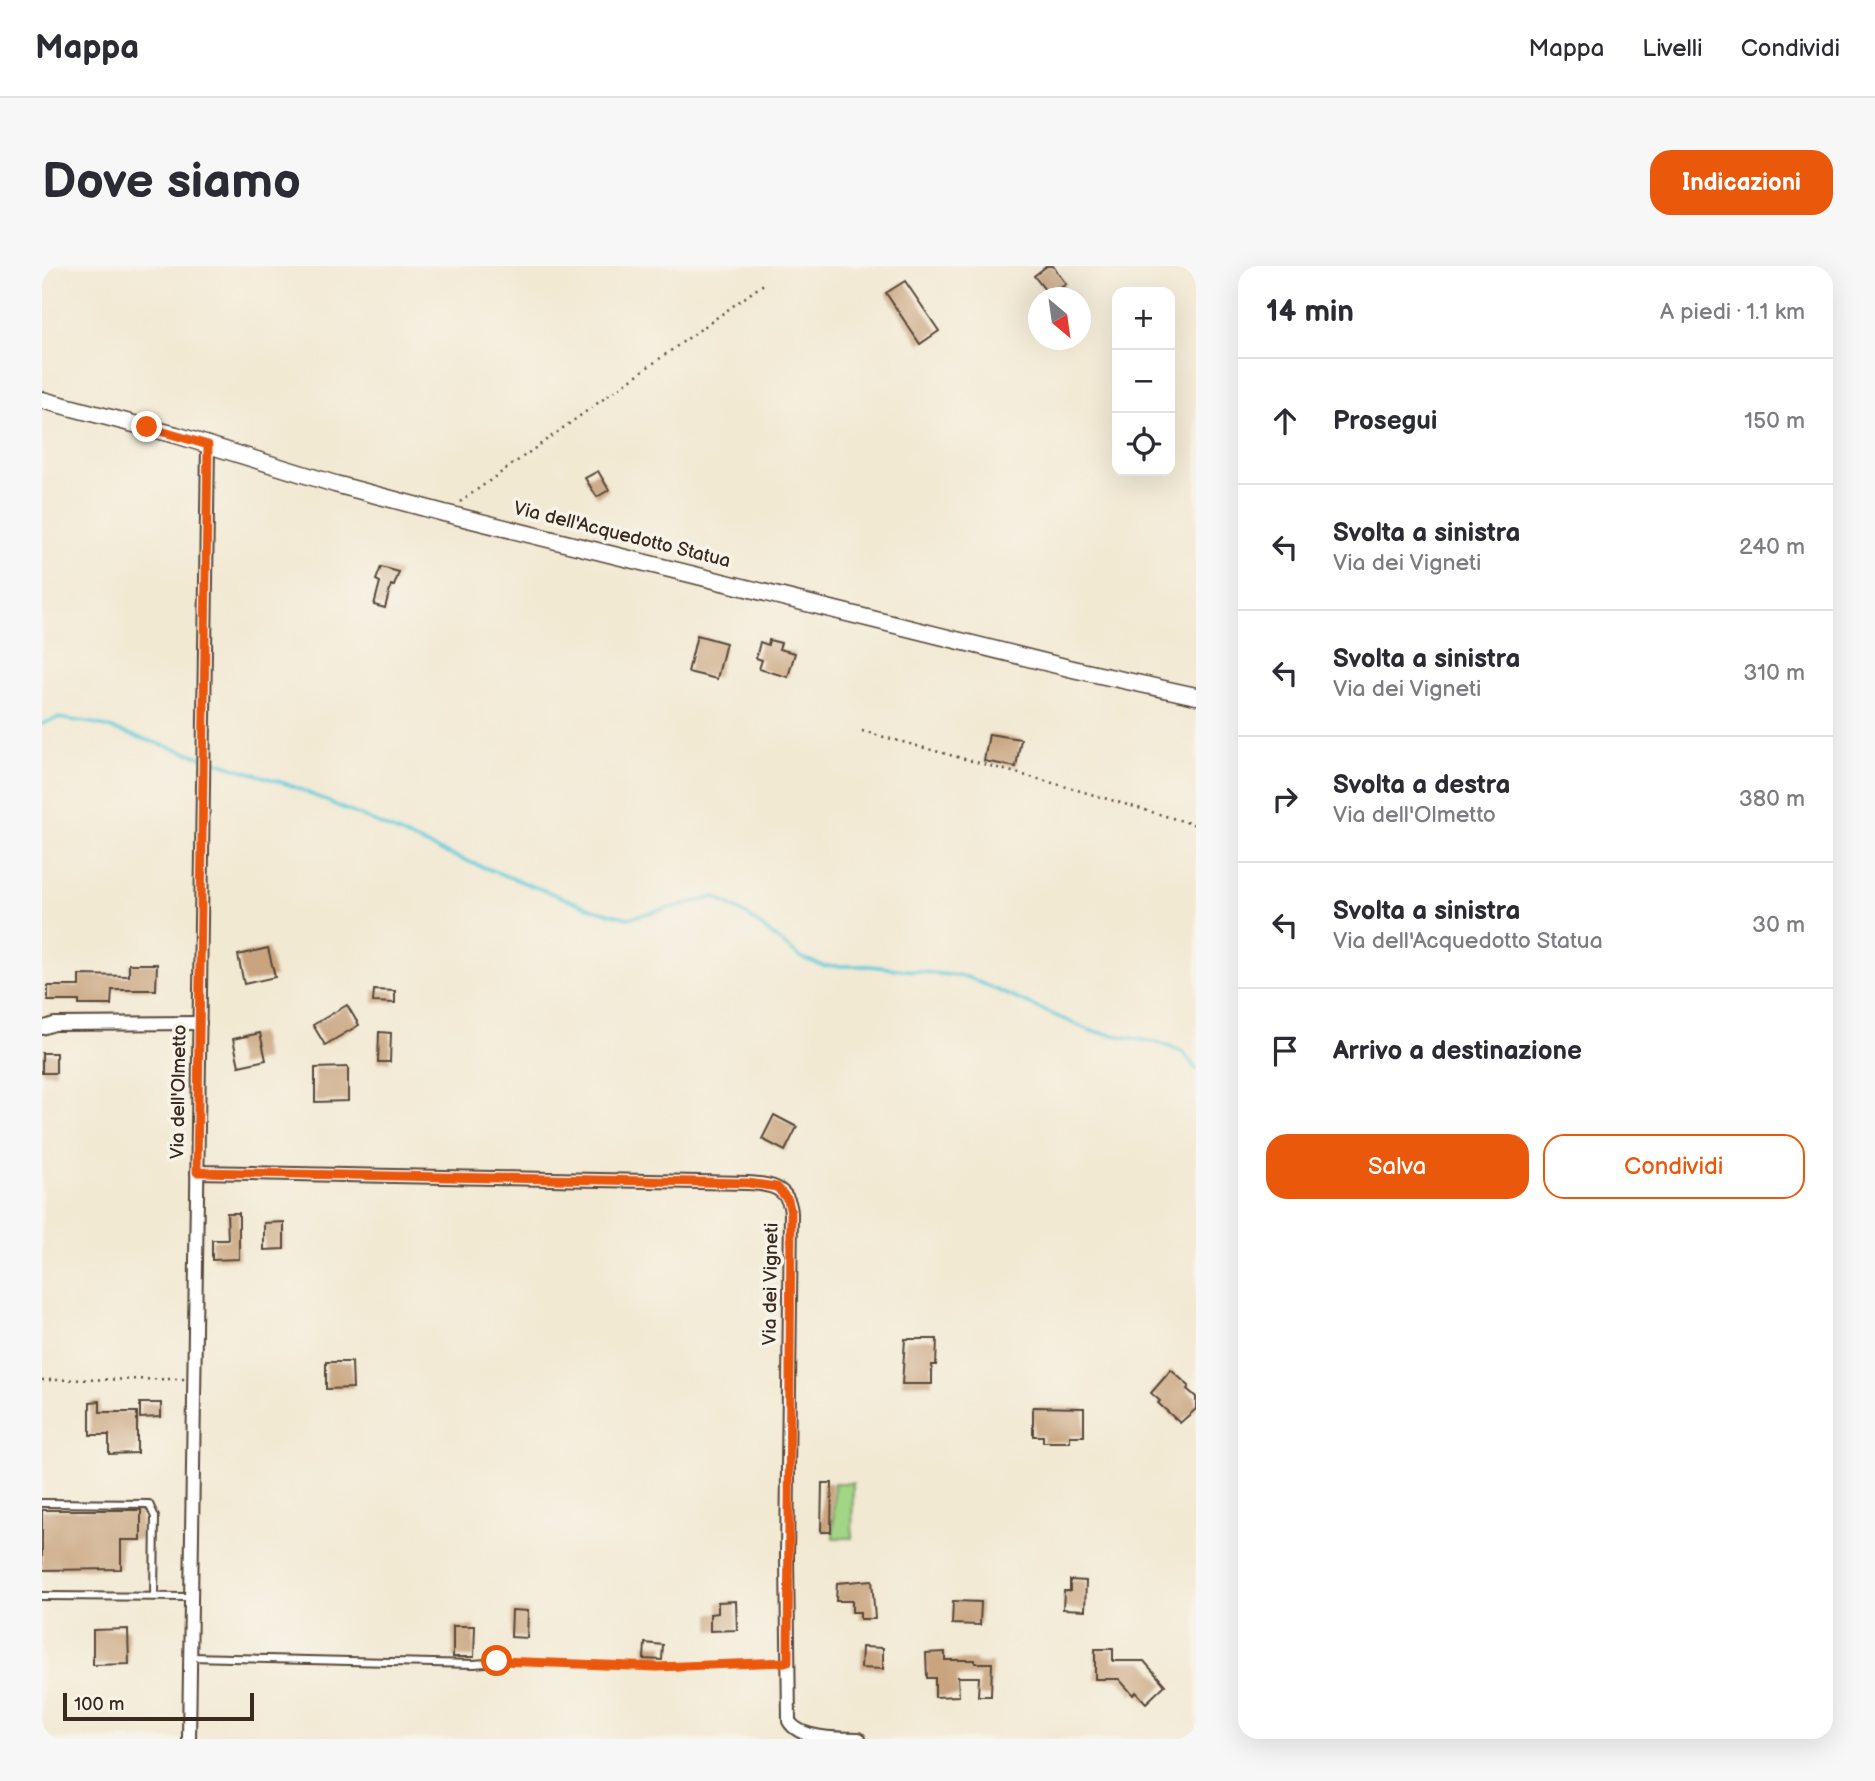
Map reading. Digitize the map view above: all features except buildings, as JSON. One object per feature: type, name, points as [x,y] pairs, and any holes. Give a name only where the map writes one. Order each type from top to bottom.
[{"type":"street","name":"Via dell'Acquedotto Statua","points":[[42,400],[444,513],[1077,670],[1196,696]]},
{"type":"street","name":"Via dell'Olmetto","points":[[189,1739],[208,445]]},
{"type":"street","points":[[42,1028],[54,1024],[200,1023]]},
{"type":"street","name":"Via dei Vigneti","points":[[197,1172],[748,1183],[771,1185],[782,1190],[791,1213],[788,1714],[794,1730],[810,1738],[859,1739]]},
{"type":"lane","points":[[42,1503],[149,1504],[155,1517],[154,1596]]},
{"type":"lane","points":[[42,1596],[191,1597]]},
{"type":"lane","points":[[190,1657],[474,1664],[497,1661]]},
{"type":"path","points":[[444,513],[765,284]]},
{"type":"path","points":[[862,731],[1196,825]]},
{"type":"path","points":[[42,1380],[194,1379]]},
{"type":"path","points":[[497,1661],[657,1667],[788,1662]]},
{"type":"green space","points":[[834,1483],[853,1483],[852,1538],[833,1538]]},
{"type":"waterway","points":[[42,724],[57,718],[93,723],[290,785],[438,850],[593,909],[628,918],[715,897],[748,916],[800,957],[824,966],[870,966],[967,977],[1091,1031],[1159,1043],[1183,1052],[1196,1069]]},
{"type":"route","points":[[147,427],[208,445],[197,1172],[748,1183],[777,1187],[782,1190],[790,1207],[788,1662],[657,1667],[497,1661]]}]
